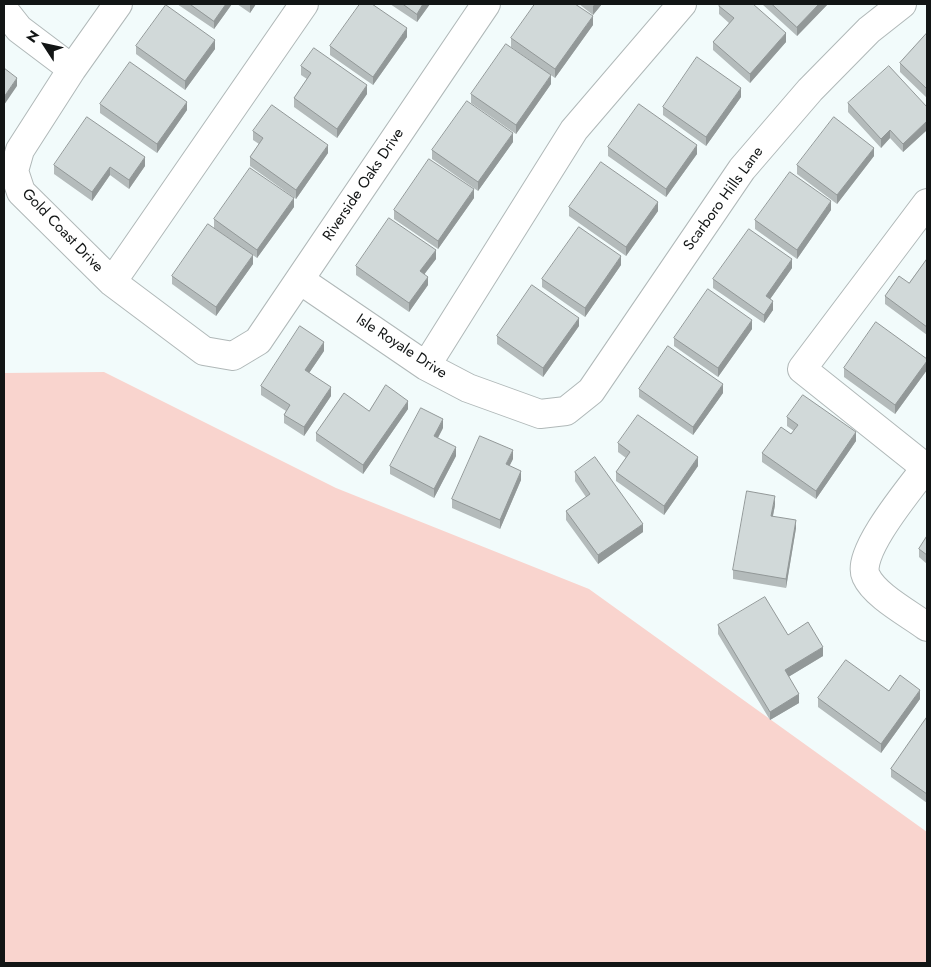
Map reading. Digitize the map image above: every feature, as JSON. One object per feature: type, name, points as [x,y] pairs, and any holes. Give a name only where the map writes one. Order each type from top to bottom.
[{"type":"street","name":"Gold Coast Drive","points":[[118,4],[72,69],[20,150],[14,171],[21,192],[112,282],[204,351],[233,356]]},
{"type":"street","points":[[112,282],[304,4]]},
{"type":"street","name":"Riverside Oaks Drive","points":[[233,356],[258,340],[486,4]]},
{"type":"street","points":[[426,366],[574,130],[682,4]]},
{"type":"street","name":"Scarboro Hills Lane","points":[[566,411],[591,392],[742,169],[810,90],[869,30],[902,4]]},
{"type":"street","points":[[4,10],[19,29],[72,69]]},
{"type":"street","points":[[927,203],[802,369],[926,467],[879,531],[865,560],[865,574],[872,586],[927,627]]},
{"type":"street","name":"Isle Royale Drive","points":[[300,280],[426,366],[468,388],[540,414],[566,411]]},
{"type":"shaded area","points":[[104,372],[336,488],[589,589],[927,832],[927,963],[4,963],[4,373]]},
{"type":"building","points":[[190,4],[226,4],[214,21]]},
{"type":"building","points":[[360,4],[372,4],[407,28],[373,77],[330,46]]},
{"type":"building","points":[[403,4],[423,4],[417,14]]},
{"type":"building","points":[[535,4],[575,4],[593,16],[555,69],[511,38]]},
{"type":"building","points":[[721,4],[753,4],[786,33],[750,74],[713,42],[734,18],[719,6]]},
{"type":"building","points":[[772,4],[819,4],[797,27]]},
{"type":"building","points":[[166,5],[215,40],[185,81],[136,46]]},
{"type":"building","points":[[927,33],[927,89],[900,63]]},
{"type":"building","points":[[506,44],[551,75],[516,125],[471,94]]},
{"type":"building","points":[[314,48],[367,85],[337,129],[294,98],[311,73],[301,66]]},
{"type":"building","points":[[697,57],[741,88],[706,137],[663,107]]},
{"type":"building","points":[[130,62],[187,102],[157,144],[100,104]]},
{"type":"building","points":[[889,66],[927,107],[927,121],[903,144],[890,130],[881,139],[848,103]]},
{"type":"building","points":[[4,68],[17,78],[4,97]]},
{"type":"building","points":[[467,101],[513,133],[478,182],[432,150]]},
{"type":"building","points":[[639,104],[697,145],[666,189],[608,147]]},
{"type":"building","points":[[272,105],[328,145],[296,190],[250,157],[263,138],[253,131]]},
{"type":"building","points":[[87,117],[145,157],[129,180],[110,167],[92,192],[54,165]]},
{"type":"building","points":[[834,117],[874,148],[837,195],[797,165]]},
{"type":"building","points":[[429,159],[474,189],[438,241],[394,210]]},
{"type":"building","points":[[601,162],[658,202],[626,247],[569,207]]},
{"type":"building","points":[[250,168],[294,198],[257,250],[214,219]]},
{"type":"building","points":[[790,172],[831,201],[797,250],[755,220]]},
{"type":"building","points":[[389,218],[436,250],[420,271],[428,277],[409,303],[356,266]]},
{"type":"building","points":[[208,224],[253,255],[216,307],[172,276]]},
{"type":"building","points":[[579,227],[621,256],[585,308],[542,279]]},
{"type":"building","points":[[749,229],[792,259],[766,296],[773,301],[764,315],[713,279]]},
{"type":"building","points":[[927,259],[927,327],[885,296],[899,276],[909,283]]},
{"type":"building","points":[[532,285],[579,318],[543,368],[497,336]]},
{"type":"building","points":[[708,289],[752,320],[718,368],[674,338]]},
{"type":"building","points":[[876,322],[927,359],[895,405],[844,368]]},
{"type":"building","points":[[300,326],[324,342],[305,370],[331,387],[304,427],[284,415],[290,405],[261,386]]},
{"type":"building","points":[[668,346],[723,384],[693,427],[639,389]]},
{"type":"building","points":[[386,385],[408,401],[363,465],[316,433],[344,393],[369,411]]},
{"type":"building","points":[[803,395],[856,432],[816,491],[762,453],[781,427],[791,434],[798,425],[787,417]]},
{"type":"building","points":[[421,408],[443,419],[434,436],[456,447],[434,489],[390,466]]},
{"type":"building","points":[[638,415],[698,457],[664,506],[616,472],[630,452],[618,443]]},
{"type":"building","points":[[480,436],[513,450],[506,464],[521,471],[500,520],[452,499]]},
{"type":"building","points":[[595,457],[643,524],[598,555],[566,511],[590,494],[575,472]]},
{"type":"building","points":[[747,491],[775,496],[771,516],[796,520],[786,579],[733,570]]},
{"type":"building","points":[[927,536],[927,555],[919,549]]},
{"type":"building","points":[[765,597],[788,635],[808,622],[823,647],[785,670],[799,694],[770,712],[718,625]]},
{"type":"building","points":[[846,660],[889,691],[900,675],[920,690],[881,744],[818,698]]},
{"type":"building","points":[[927,717],[927,794],[891,769]]}]
